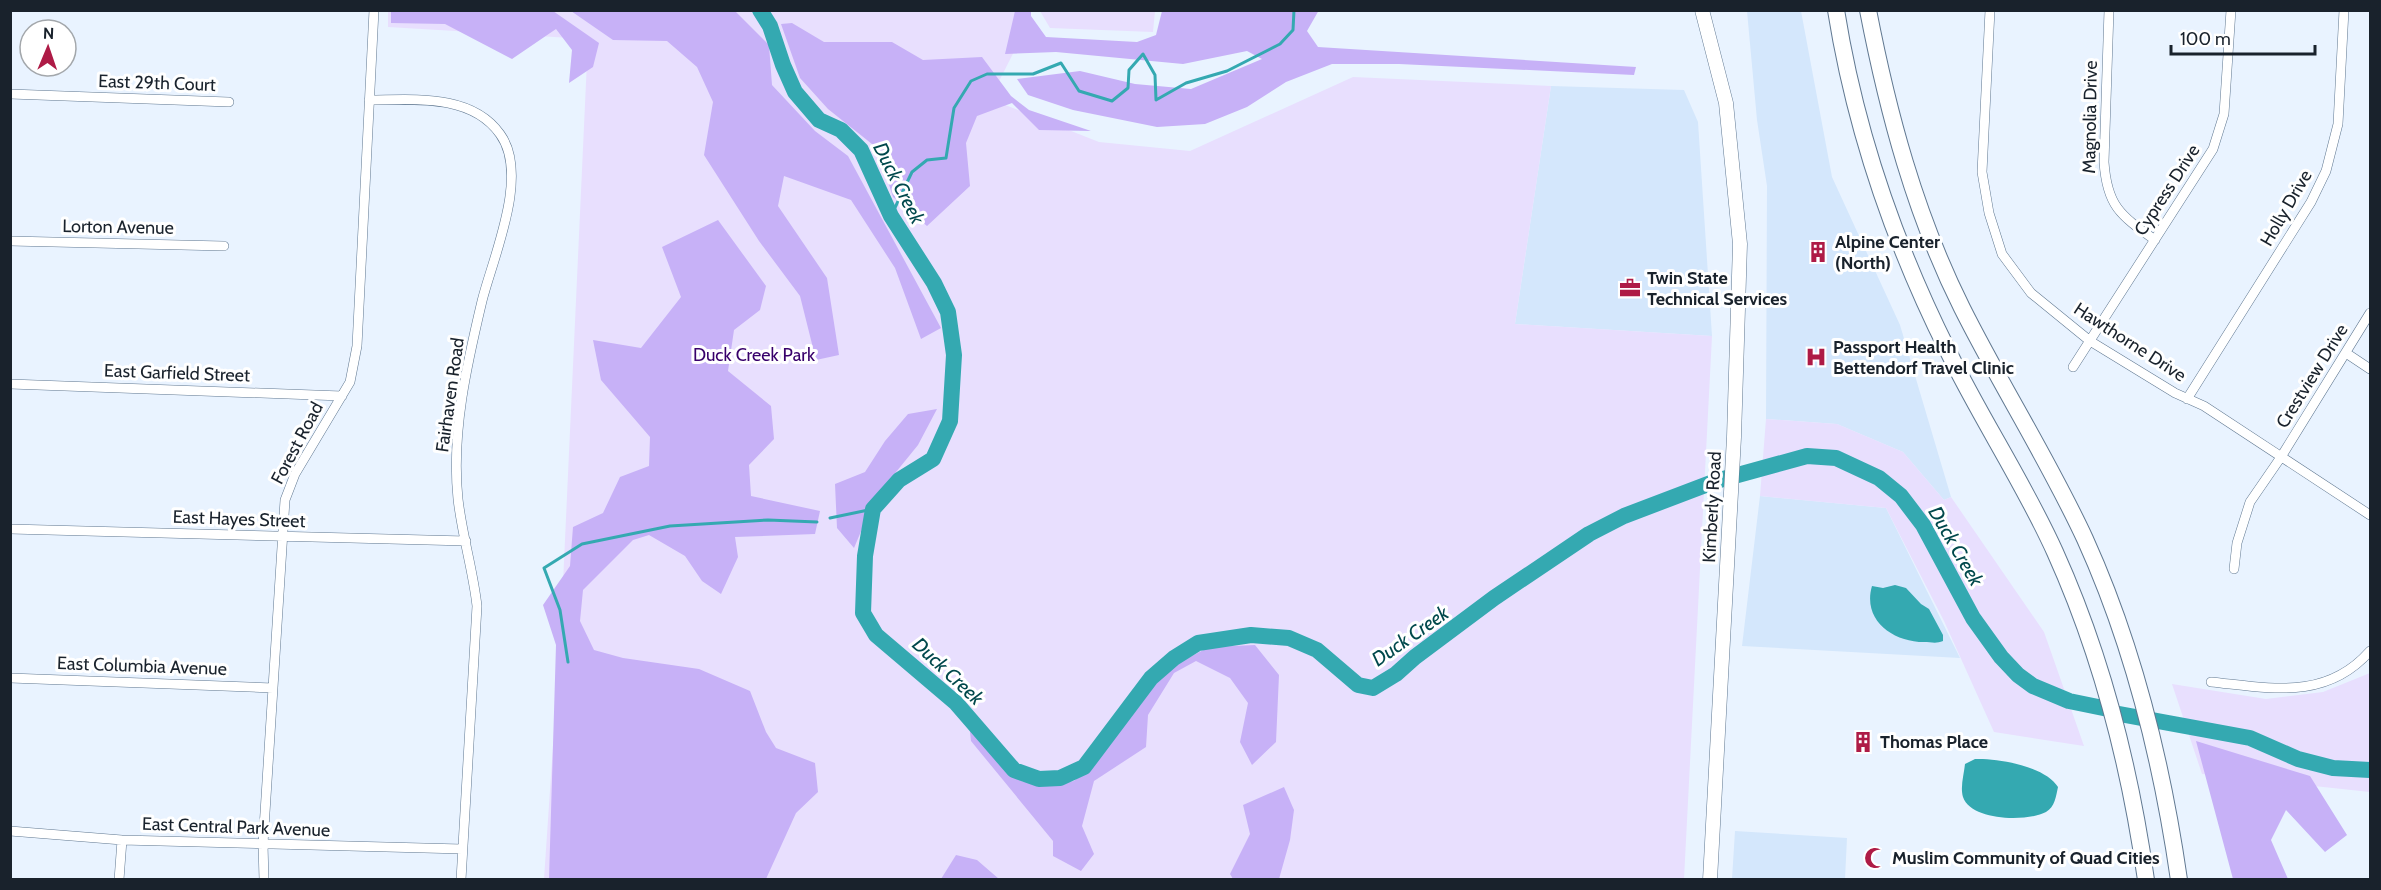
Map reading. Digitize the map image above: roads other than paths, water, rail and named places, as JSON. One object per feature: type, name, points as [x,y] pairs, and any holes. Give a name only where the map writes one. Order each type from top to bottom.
[{"type":"highway","points":[[1836,10],[1855,103],[1882,196],[1902,250],[1948,352],[2055,552],[2086,630],[2126,763],[2146,879]]},
{"type":"highway","points":[[1868,10],[1895,129],[1930,235],[1961,307],[2055,477],[2085,538],[2125,638],[2161,771],[2179,879]]},
{"type":"main road","name":"Kimberly Road","points":[[1702,10],[1726,104],[1740,244],[1734,437],[1710,879]]},
{"type":"street","name":"Forest Road","points":[[264,879],[263,844],[285,500],[295,474],[350,382],[357,346],[374,10]]},
{"type":"street","name":"Hawthorne Drive","points":[[1990,10],[1982,172],[1989,213],[2002,254],[2031,294],[2090,340],[2187,399],[2204,406],[2370,515]]},
{"type":"street","name":"Magnolia Drive","points":[[2109,10],[2103,162],[2105,183],[2114,204],[2129,221],[2155,240]]},
{"type":"street","name":"Cypress Drive","points":[[2073,367],[2213,149],[2224,114],[2231,10]]},
{"type":"street","name":"Holly Drive","points":[[2187,399],[2300,220],[2326,171],[2338,124],[2344,10]]},
{"type":"street","name":"East 29th Court","points":[[10,94],[229,102]]},
{"type":"street","name":"Fairhaven Road","points":[[369,100],[425,100],[461,106],[479,114],[500,134],[511,159],[510,190],[504,228],[480,309],[458,429],[458,499],[477,606],[461,879]]},
{"type":"street","name":"Lorton Avenue","points":[[10,241],[224,246]]},
{"type":"street","name":"Crestview Drive","points":[[2234,569],[2236,543],[2250,502],[2281,457],[2370,313]]},
{"type":"street","points":[[2346,353],[2370,369]]},
{"type":"street","name":"East Garfield Street","points":[[10,384],[342,396]]},
{"type":"street","name":"East Hayes Street","points":[[10,529],[466,541]]},
{"type":"street","points":[[2211,682],[2275,689],[2301,688],[2320,684],[2339,676],[2361,661],[2370,651]]},
{"type":"street","name":"East Columbia Avenue","points":[[10,678],[273,688]]},
{"type":"street","name":"East Central Park Avenue","points":[[10,831],[122,840],[462,849]]},
{"type":"street","points":[[119,879],[122,840]]},
{"type":"water","points":[[1895,585],[1906,588],[1929,609],[1943,635],[1943,641],[1936,643],[1901,638],[1883,627],[1876,619],[1870,598],[1872,586],[1883,588]]},
{"type":"water","points":[[1975,759],[2008,762],[2043,774],[2058,787],[2053,804],[2046,812],[2026,817],[2000,817],[1977,811],[1968,805],[1963,797],[1962,789],[1965,764]]},
{"type":"waterway","name":"Duck Creek","points":[[760,10],[770,26],[795,92],[819,120],[841,130],[861,150],[891,216],[934,283],[948,312],[954,355],[950,421],[933,459],[899,480],[873,509],[865,556],[863,613],[876,635],[956,703],[1014,770],[1039,779],[1060,778],[1084,767],[1151,678],[1174,658],[1198,643],[1251,635],[1289,638],[1317,650],[1358,685],[1373,688],[1396,674],[1494,598],[1589,534],[1624,516],[1716,481],[1807,456],[1836,458],[1879,478],[1901,496],[1923,525],[1973,618],[2001,657],[2018,675],[2033,686],[2069,701],[2108,709],[2114,713],[2250,738],[2298,759],[2333,768],[2370,770]]},
{"type":"waterway","points":[[891,216],[912,172],[927,160],[946,158],[954,108],[971,81],[987,74],[1033,74],[1061,63],[1079,91],[1112,101],[1128,88],[1129,70],[1143,54],[1155,75],[1156,100],[1186,83],[1227,71],[1280,44],[1293,30],[1294,10]]},
{"type":"waterway","points":[[830,518],[873,509]]},
{"type":"waterway","points":[[568,662],[560,610],[544,568],[582,544],[670,526],[768,520],[817,522]]},
{"type":"place","name":"Alpine Center (North)","points":[[1818,252]]},
{"type":"place","name":"Twin State Technical Services","points":[[1630,288]]},
{"type":"place","name":"Passport Health Bettendorf Travel Clinic","points":[[1816,357]]},
{"type":"place","name":"Thomas Place","points":[[1863,742]]},
{"type":"place","name":"Muslim Community of Quad Cities","points":[[1875,858]]},
{"type":"park label","name":"Duck Creek Park","points":[[754,355]]}]
